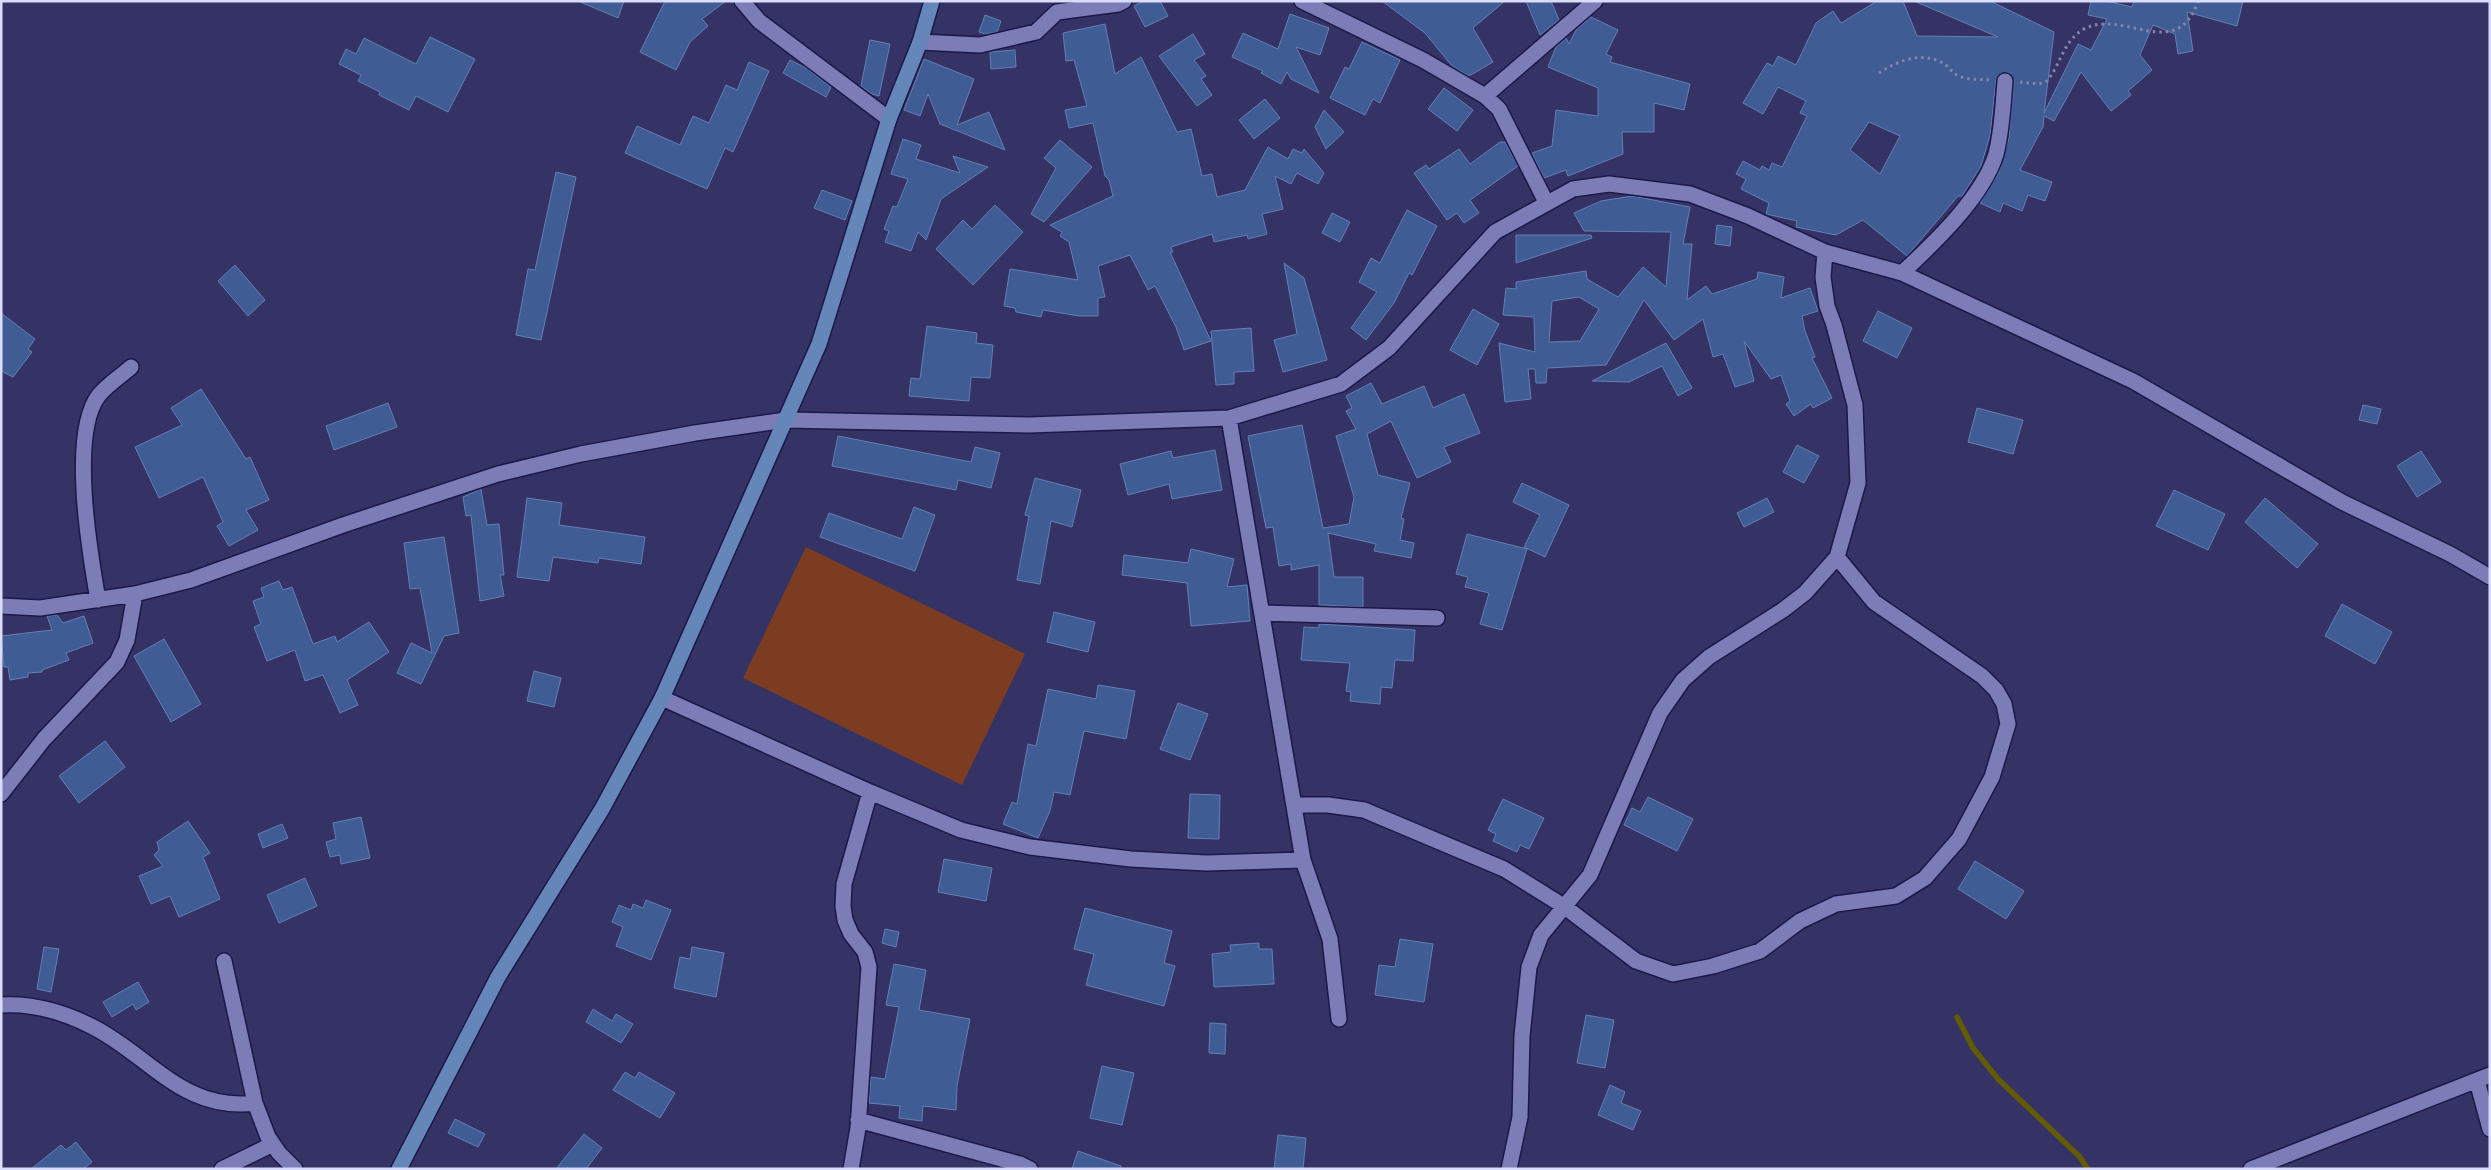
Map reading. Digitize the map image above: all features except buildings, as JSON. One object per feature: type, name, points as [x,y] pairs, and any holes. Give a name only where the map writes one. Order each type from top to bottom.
[{"type":"street","points":[[742,1],[758,21],[889,119]]},
{"type":"street","points":[[399,1169],[498,977],[602,809],[662,698],[820,344],[889,119],[920,42],[932,1]]},
{"type":"street","points":[[920,42],[980,44],[1036,32],[1058,12],[1118,4],[1124,1]]},
{"type":"street","points":[[1302,1],[1423,60],[1485,96],[1499,109],[1546,202]]},
{"type":"street","points":[[1485,96],[1595,1]]},
{"type":"street","points":[[1902,273],[1959,214],[1981,187],[1996,154],[2005,81]]},
{"type":"street","points":[[1,606],[40,608],[135,594],[191,580],[343,525],[498,474],[581,454],[786,420],[1029,425],[1229,418],[1341,384],[1389,348],[1496,232],[1546,202],[1573,189],[1608,184],[1690,194],[1748,216],[1825,252],[1902,273],[2133,381],[2342,502],[2450,554],[2490,577]]},
{"type":"street","points":[[1509,1169],[1520,1118],[1522,1036],[1529,968],[1542,935],[1590,875],[1660,713],[1683,680],[1709,657],[1783,610],[1805,593],[1837,557],[1858,483],[1855,405],[1834,325],[1827,306],[1823,277],[1825,252]]},
{"type":"street","points":[[98,600],[88,548],[85,496],[85,440],[88,417],[99,396],[131,367]]},
{"type":"street","points":[[1229,418],[1303,860],[1330,938],[1339,1019]]},
{"type":"street","points":[[1294,805],[1328,805],[1364,810],[1504,869],[1565,907],[1636,961],[1673,974],[1713,966],[1760,951],[1800,921],[1836,904],[1896,896],[1925,878],[1959,839],[1992,777],[2008,724],[2004,704],[1996,690],[1982,676],[1874,602],[1837,557]]},
{"type":"street","points":[[1,794],[44,739],[117,662],[128,640],[135,594]]},
{"type":"street","points":[[1262,612],[1437,618]]},
{"type":"street","points":[[662,698],[870,792],[961,830],[1030,847],[1131,859],[1206,863],[1303,860]]},
{"type":"street","points":[[851,1169],[858,1120],[869,967],[865,952],[851,934],[845,920],[843,898],[844,884],[870,792]]},
{"type":"street","points":[[224,961],[255,1103],[273,1144],[295,1169]]},
{"type":"street","points":[[1,1005],[22,1003],[55,1010],[94,1027],[170,1081],[198,1097],[237,1105],[255,1103]]},
{"type":"street","points":[[2251,1169],[2484,1078],[2490,1129]]},
{"type":"street","points":[[858,1120],[1020,1164],[1030,1169]]},
{"type":"street","points":[[222,1169],[273,1144]]},
{"type":"path","points":[[1880,73],[1896,62],[1912,58],[1926,59],[1945,64],[1961,77],[2039,84],[2046,81],[2073,36],[2086,28],[2108,25],[2156,33],[2170,31],[2183,26],[2189,20],[2198,1]]},
{"type":"shaded area","points":[[806,547],[1025,654],[962,785],[743,678]]},
{"type":"waterway","points":[[1957,1017],[1973,1048],[1998,1079],[2079,1156],[2088,1169]]}]
